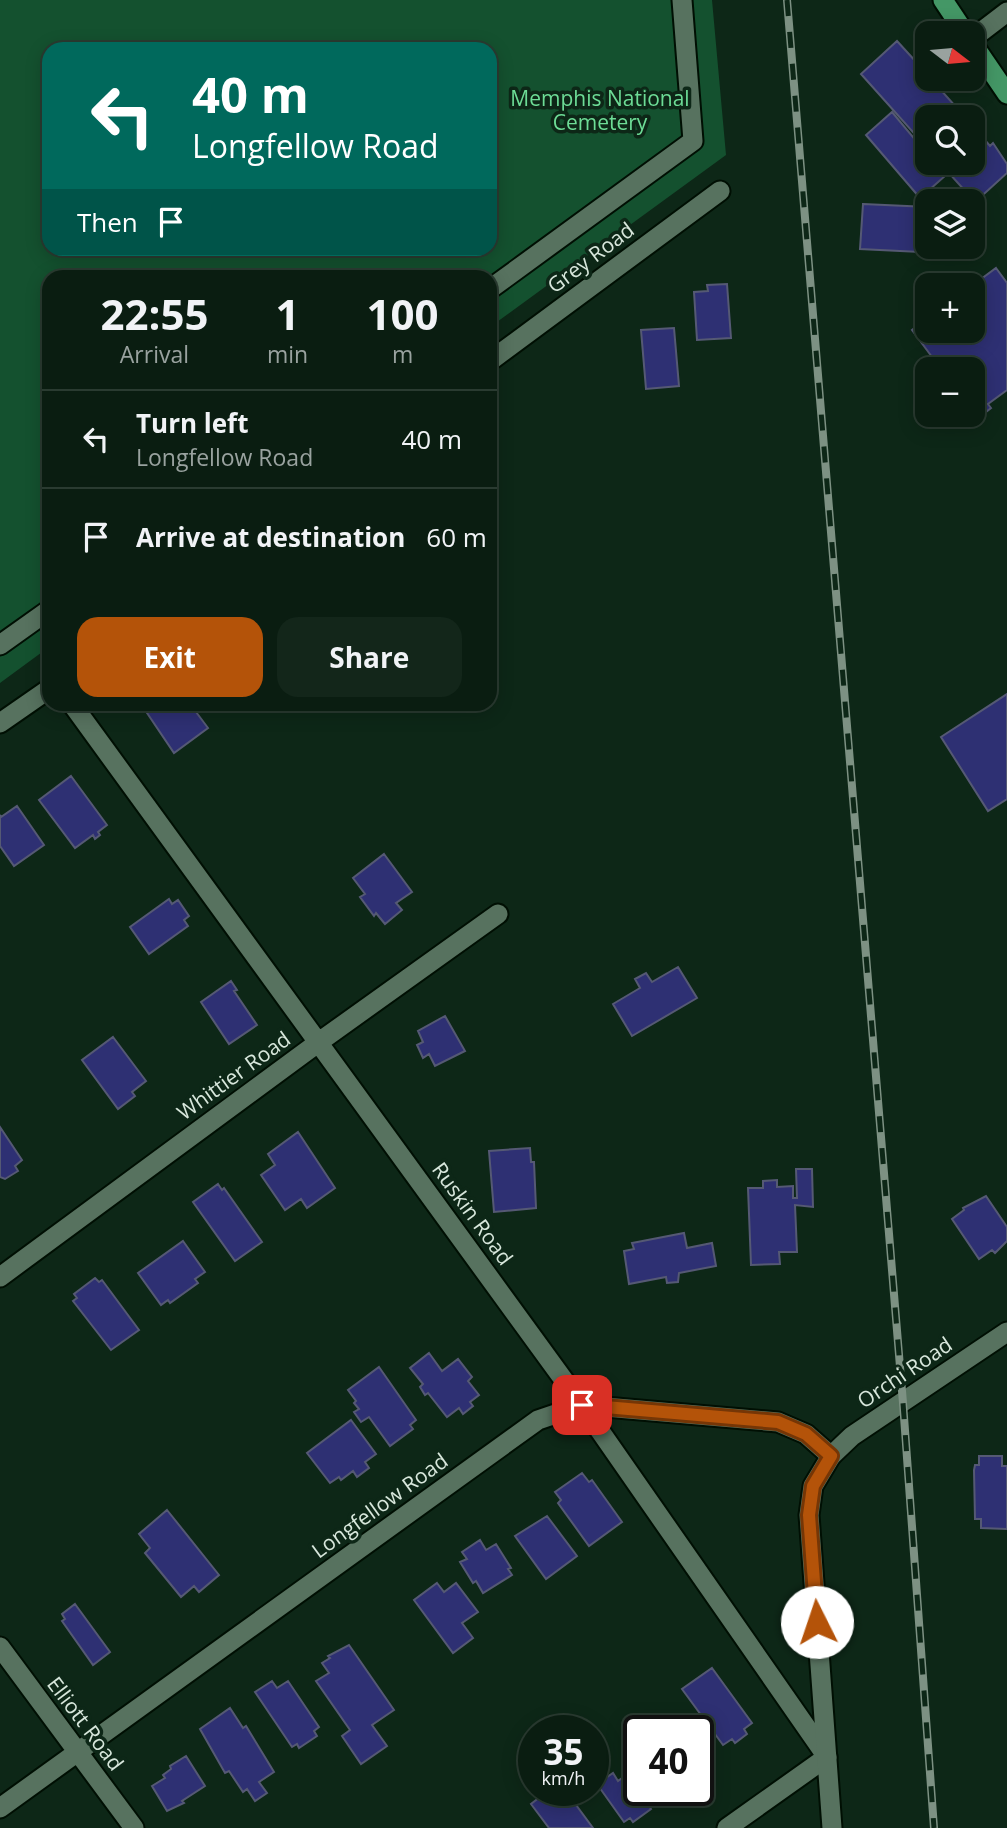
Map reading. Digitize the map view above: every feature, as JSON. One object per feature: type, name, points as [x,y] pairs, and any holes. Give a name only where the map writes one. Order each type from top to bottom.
[{"type":"main road","points":[[943,0],[957,21]]},
{"type":"main road","points":[[985,62],[1007,94]]},
{"type":"street","points":[[497,284],[693,141],[682,0]]},
{"type":"street","points":[[985,29],[1007,12]]},
{"type":"street","name":"Grey Road","points":[[497,357],[720,191]]},
{"type":"street","points":[[0,645],[42,615]]},
{"type":"street","points":[[0,723],[42,693]]},
{"type":"street","name":"Ruskin Road","points":[[77,711],[582,1405],[827,1757]]},
{"type":"street","name":"Whittier Road","points":[[0,1277],[498,914]]},
{"type":"street","name":"Orchi Road","points":[[832,1828],[809,1515],[813,1486],[831,1456],[852,1436],[1007,1332]]},
{"type":"street","name":"Longfellow Road","points":[[0,1808],[538,1420],[582,1405],[778,1422],[806,1434],[831,1456]]},
{"type":"street","name":"Elliott Road","points":[[0,1647],[134,1828]]},
{"type":"street","points":[[727,1828],[827,1757]]},
{"type":"green space","name":"Memphis National Cemetery","points":[[0,0],[712,0],[726,155],[497,322],[497,270],[42,270],[42,652],[0,683]]},
{"type":"building","points":[[897,41],[915,61],[915,91],[942,91],[954,105],[915,105],[915,134],[861,74]]},
{"type":"building","points":[[892,112],[915,139],[915,175],[945,176],[930,189],[915,189],[915,192],[866,135]]},
{"type":"building","points":[[985,140],[990,146],[993,143],[1007,164],[1007,173],[985,193],[985,189],[963,189],[951,175],[985,175]]},
{"type":"building","points":[[863,204],[915,206],[915,252],[860,249]]},
{"type":"building","points":[[996,268],[1007,283],[1007,390],[988,404],[991,408],[985,413],[985,357],[932,357],[922,343],[985,343],[985,276]]},
{"type":"building","points":[[727,284],[731,338],[697,340],[694,292],[708,291],[707,285]]},
{"type":"building","points":[[674,328],[679,386],[646,389],[641,330]]},
{"type":"building","points":[[1007,694],[1007,799],[988,811],[941,737]]},
{"type":"building","points":[[146,711],[195,711],[208,728],[174,753]]},
{"type":"building","points":[[71,776],[107,825],[98,832],[100,835],[95,839],[93,835],[75,848],[39,800]]},
{"type":"building","points":[[17,806],[44,845],[14,866],[0,846],[0,815],[1,817]]},
{"type":"building","points":[[384,854],[412,892],[396,903],[402,910],[385,924],[376,913],[374,916],[360,897],[365,894],[353,878]]},
{"type":"building","points":[[169,899],[172,904],[178,900],[189,916],[184,920],[188,926],[149,954],[130,927]]},
{"type":"building","points":[[678,967],[697,998],[632,1036],[613,1004],[640,988],[635,979],[646,973],[652,982]]},
{"type":"building","points":[[231,981],[237,990],[234,991],[257,1025],[229,1044],[201,1002]]},
{"type":"building","points":[[445,1016],[465,1051],[435,1066],[429,1054],[423,1058],[417,1045],[423,1042],[418,1031]]},
{"type":"building","points":[[113,1037],[146,1081],[132,1092],[135,1096],[118,1109],[82,1060]]},
{"type":"building","points":[[0,1127],[22,1160],[15,1166],[18,1171],[5,1179],[0,1177]]},
{"type":"building","points":[[298,1132],[335,1188],[307,1208],[301,1199],[285,1210],[261,1175],[275,1165],[268,1154]]},
{"type":"building","points":[[530,1148],[531,1162],[534,1162],[536,1208],[494,1212],[489,1151]]},
{"type":"building","points":[[796,1169],[812,1169],[813,1207],[795,1205],[797,1252],[779,1252],[780,1264],[751,1265],[748,1188],[763,1188],[763,1181],[777,1180],[777,1187],[793,1186],[793,1198],[797,1198]]},
{"type":"building","points":[[218,1184],[222,1190],[224,1188],[262,1242],[235,1261],[193,1202]]},
{"type":"building","points":[[986,1196],[1007,1227],[1007,1241],[995,1253],[992,1250],[979,1259],[952,1219],[964,1210],[963,1208]]},
{"type":"building","points":[[684,1233],[687,1248],[712,1243],[716,1266],[679,1273],[678,1282],[667,1283],[666,1277],[629,1284],[624,1251],[634,1249],[632,1243]]},
{"type":"building","points":[[183,1241],[205,1272],[195,1279],[198,1283],[170,1303],[168,1300],[161,1305],[138,1273]]},
{"type":"building","points":[[95,1278],[99,1282],[102,1280],[139,1330],[111,1350],[73,1301],[77,1298],[74,1294]]},
{"type":"building","points":[[429,1353],[442,1371],[458,1359],[472,1377],[468,1381],[479,1395],[470,1402],[473,1406],[463,1414],[459,1408],[447,1417],[420,1387],[423,1384],[410,1368]]},
{"type":"building","points":[[379,1367],[416,1420],[410,1425],[413,1429],[390,1446],[369,1417],[361,1422],[354,1412],[359,1409],[354,1403],[356,1401],[348,1390]]},
{"type":"building","points":[[351,1420],[376,1454],[365,1462],[369,1468],[357,1477],[353,1471],[341,1480],[339,1477],[330,1483],[307,1453]]},
{"type":"building","points":[[979,1456],[1002,1456],[1002,1466],[1007,1466],[1007,1529],[981,1528],[981,1519],[975,1519],[974,1470],[975,1465],[979,1465]]},
{"type":"building","points":[[582,1473],[589,1482],[592,1480],[622,1522],[589,1546],[558,1503],[561,1500],[555,1492]]},
{"type":"building","points":[[167,1510],[219,1575],[199,1592],[194,1586],[181,1597],[145,1553],[150,1548],[139,1534]]},
{"type":"building","points":[[547,1516],[577,1556],[546,1579],[515,1536]]},
{"type":"building","points":[[480,1540],[486,1550],[496,1544],[511,1568],[508,1569],[512,1575],[483,1593],[460,1562],[467,1559],[462,1552]]},
{"type":"building","points":[[437,1583],[444,1592],[456,1583],[478,1612],[462,1623],[473,1638],[453,1653],[414,1600]]},
{"type":"building","points":[[75,1604],[110,1652],[93,1665],[62,1621],[65,1619],[62,1614]]},
{"type":"building","points":[[349,1645],[394,1710],[372,1725],[387,1746],[361,1764],[342,1736],[350,1730],[316,1681],[329,1673],[322,1663],[330,1658],[328,1656]]},
{"type":"building","points":[[712,1668],[752,1723],[744,1729],[747,1734],[735,1743],[732,1739],[723,1745],[714,1733],[714,1715],[701,1715],[682,1689]]},
{"type":"building","points":[[272,1681],[277,1688],[288,1681],[319,1727],[314,1731],[317,1736],[299,1748],[297,1744],[292,1747],[255,1692]]},
{"type":"building","points":[[230,1708],[243,1728],[246,1726],[274,1772],[259,1782],[267,1793],[255,1801],[247,1789],[243,1792],[229,1771],[225,1773],[200,1729]]},
{"type":"building","points":[[186,1756],[205,1786],[182,1801],[184,1803],[167,1811],[152,1786],[165,1778],[163,1775],[171,1769],[170,1766]]},
{"type":"building","points":[[613,1773],[618,1781],[623,1777],[623,1806],[649,1806],[651,1809],[633,1822],[630,1818],[624,1822],[609,1801],[609,1776]]},
{"type":"building","points":[[532,1806],[577,1806],[593,1828],[549,1828]]},
{"type":"railway","points":[[787,0],[903,1403],[934,1828]]},
{"type":"route","points":[[582,1405],[778,1422],[806,1434],[831,1456],[813,1486],[809,1515],[817,1622]]}]
